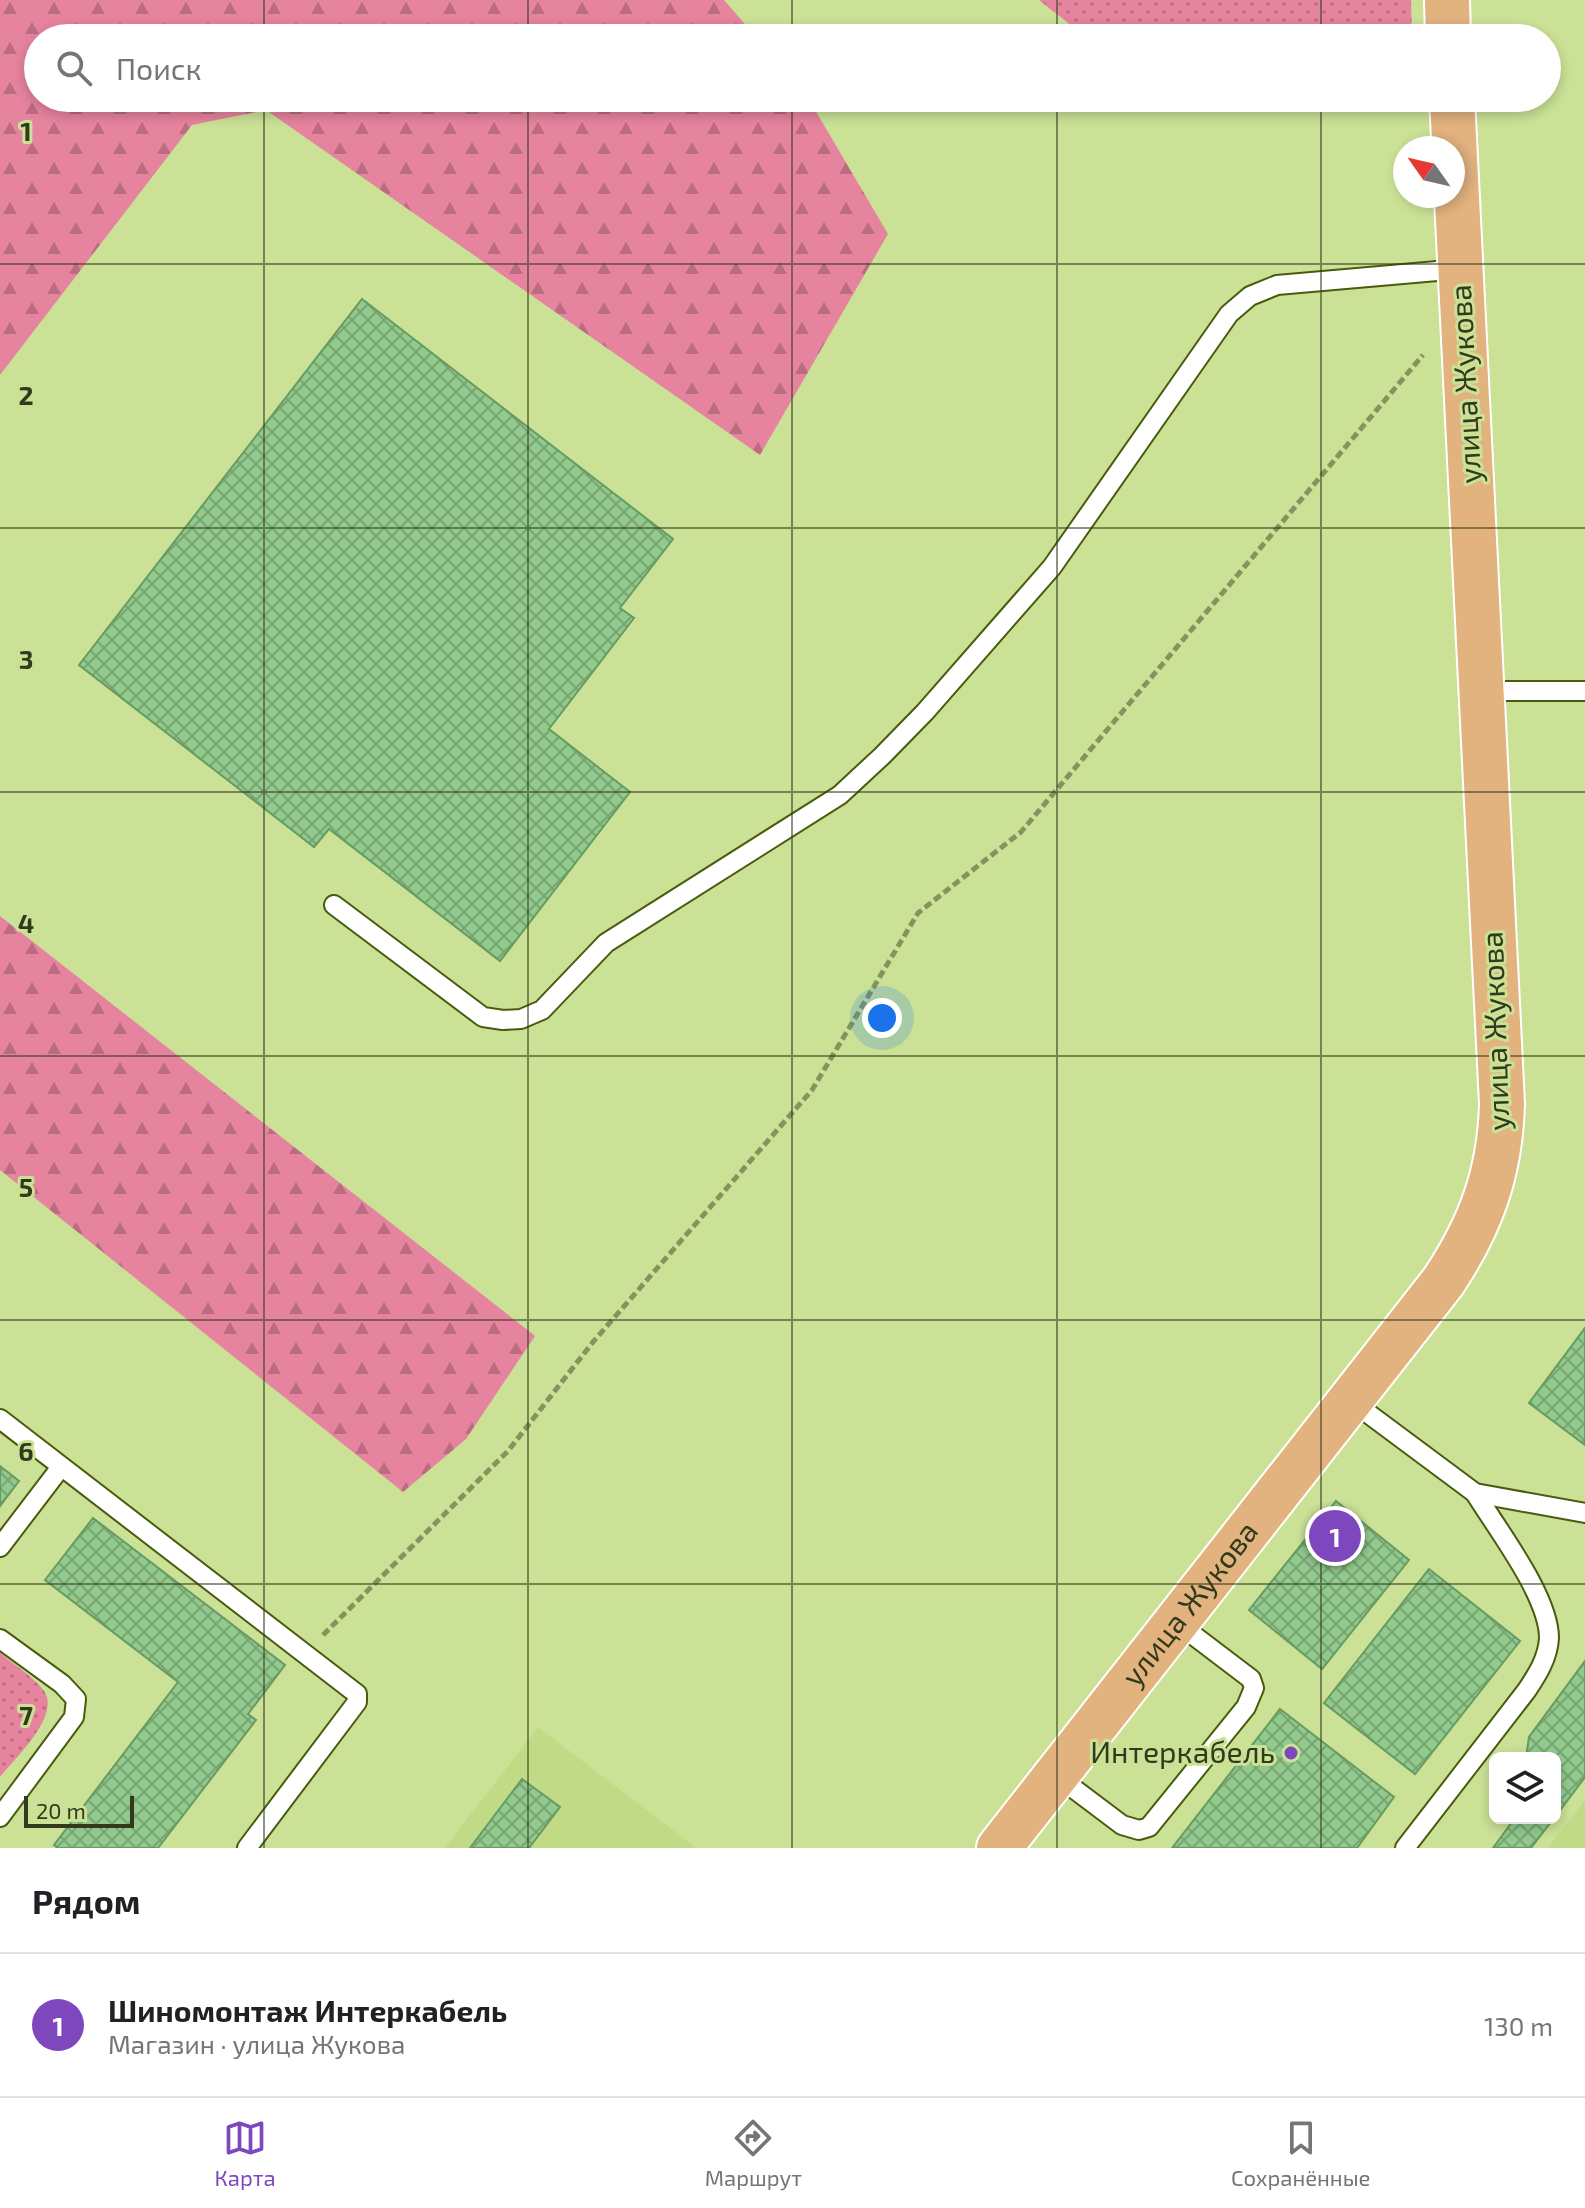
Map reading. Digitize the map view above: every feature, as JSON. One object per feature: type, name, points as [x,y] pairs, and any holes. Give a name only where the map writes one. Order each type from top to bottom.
[{"type":"main road","points":[[1447,0],[1448,24]]},
{"type":"main road","name":"улица Жукова","points":[[999,1848],[1457,1261],[1480,1214],[1499,1153],[1502,1104],[1453,112]]},
{"type":"lane","points":[[334,905],[483,1017],[521,1019],[542,1010],[606,943],[840,795],[882,756],[925,712],[1052,567],[1229,314],[1250,296],[1277,285],[1461,289]]},
{"type":"lane","points":[[1481,691],[1585,691]]},
{"type":"lane","points":[[1350,1400],[1475,1493],[1535,1591],[1549,1637],[1546,1655],[1527,1690],[1405,1848]]},
{"type":"lane","points":[[0,1419],[357,1694],[357,1702],[247,1848]]},
{"type":"lane","points":[[0,1547],[61,1467]]},
{"type":"lane","points":[[1475,1493],[1585,1513]]},
{"type":"lane","points":[[1057,1776],[1122,1825],[1139,1830],[1149,1827],[1246,1707],[1254,1688],[1251,1679],[1176,1622]]},
{"type":"lane","points":[[0,1639],[62,1684],[76,1699],[74,1717],[0,1817]]},
{"type":"path","points":[[306,1653],[508,1451],[593,1342],[812,1090],[918,913],[1021,832],[1461,289]]},
{"type":"shaded area","points":[[538,1727],[696,1848],[445,1848]]},
{"type":"shaded area","points":[[1585,1800],[1585,1848],[1548,1848]]},
{"type":"green space","points":[[0,0],[724,0],[745,24],[24,24],[24,112],[256,112],[192,125],[0,375]]},
{"type":"green space","points":[[1039,0],[1411,0],[1412,24],[1069,24]]},
{"type":"green space","points":[[269,112],[816,112],[888,234],[760,455]]},
{"type":"green space","points":[[0,916],[535,1336],[466,1439],[403,1492],[0,1170]]},
{"type":"green space","points":[[0,1653],[35,1681],[48,1701],[42,1724],[0,1777]]},
{"type":"building","points":[[362,299],[673,539],[620,608],[634,618],[549,729],[630,792],[500,961],[329,829],[314,847],[79,665]]},
{"type":"building","points":[[1585,1328],[1585,1445],[1529,1403]]},
{"type":"building","points":[[0,1466],[19,1481],[0,1506]]},
{"type":"building","points":[[1336,1501],[1409,1560],[1322,1669],[1249,1610]]},
{"type":"building","points":[[93,1518],[285,1665],[248,1714],[256,1720],[158,1848],[58,1848],[54,1845],[178,1682],[45,1580]]},
{"type":"building","points":[[1429,1569],[1520,1641],[1415,1774],[1324,1703]]},
{"type":"building","points":[[1585,1661],[1585,1777],[1561,1809],[1561,1752],[1527,1752],[1529,1737]]},
{"type":"building","name":"Интеркабель","points":[[1280,1709],[1394,1797],[1357,1848],[1172,1848]]},
{"type":"building","points":[[522,1779],[560,1807],[529,1848],[470,1848]]},
{"type":"building","points":[[1511,1824],[1549,1824],[1531,1848],[1493,1848]]},
{"type":"place","name":"Шиномонтаж Интеркабель","points":[[1335,1536]]},
{"type":"place","name":"Интеркабель","points":[[1291,1753]]}]
